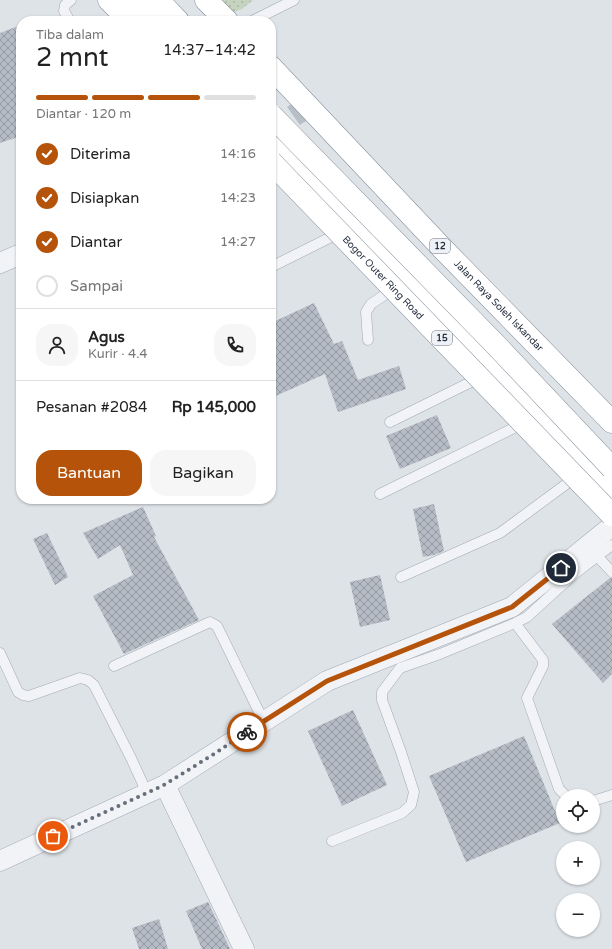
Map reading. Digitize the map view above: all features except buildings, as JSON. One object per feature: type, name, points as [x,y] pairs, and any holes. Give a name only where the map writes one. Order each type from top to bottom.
[{"type":"highway","points":[[109,0],[125,16]]},
{"type":"highway","points":[[132,0],[148,16]]},
{"type":"highway","points":[[158,0],[173,16]]},
{"type":"highway","points":[[206,0],[221,16]]},
{"type":"highway","name":"Jalan Raya Soleh Iskandar","points":[[276,72],[442,248],[612,422]]},
{"type":"highway","points":[[276,120],[495,344],[612,468]]},
{"type":"highway","points":[[276,145],[405,282],[612,493]]},
{"type":"highway","name":"Bogor Outer Ring Road","points":[[276,167],[612,515]]},
{"type":"street","points":[[0,262],[16,256]]},
{"type":"street","points":[[0,861],[164,785],[214,754],[263,720],[327,681],[512,607],[612,526]]},
{"type":"street","points":[[164,785],[244,949]]},
{"type":"lane","points":[[67,16],[64,11],[65,5],[70,0]]},
{"type":"lane","points":[[262,16],[290,1]]},
{"type":"lane","points":[[276,264],[353,226]]},
{"type":"lane","points":[[368,340],[366,312],[370,304],[405,282]]},
{"type":"lane","points":[[390,422],[493,371]]},
{"type":"lane","points":[[380,494],[537,416]]},
{"type":"lane","points":[[401,577],[500,533],[565,485],[585,465]]},
{"type":"lane","points":[[332,841],[402,813],[411,805],[414,792],[382,700],[382,692],[400,668],[440,654],[527,617],[597,556],[612,545]]},
{"type":"lane","points":[[597,556],[612,572]]},
{"type":"lane","points":[[114,666],[210,622],[217,626],[263,720]]},
{"type":"lane","points":[[515,623],[542,660],[543,666],[527,698],[559,789]]},
{"type":"lane","points":[[0,653],[18,692],[23,695],[29,696],[80,678],[88,680],[94,685],[131,758],[146,793]]},
{"type":"lane","points":[[600,799],[612,795]]},
{"type":"green space","points":[[213,0],[253,0],[242,9],[232,13]]},
{"type":"tunnel","points":[[276,139],[284,125],[292,117],[310,107]]},
{"type":"way so far","points":[[53,836],[164,785],[247,732]]},
{"type":"route","points":[[247,732],[263,720],[327,681],[512,607],[561,568]]}]
